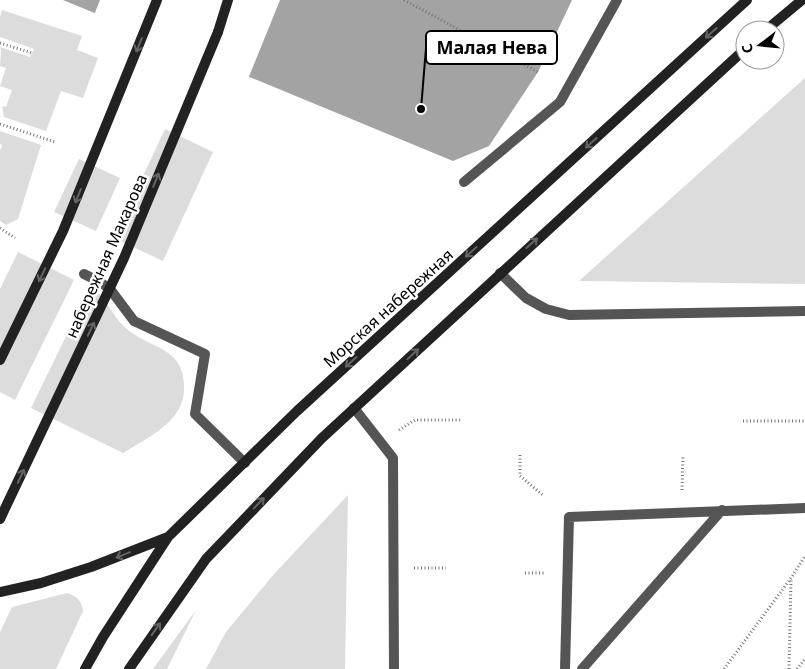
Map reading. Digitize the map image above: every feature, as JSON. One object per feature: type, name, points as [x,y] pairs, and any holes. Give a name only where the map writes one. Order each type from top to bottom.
[{"type":"main road","points":[[0,360],[63,231],[157,0]]},
{"type":"main road","name":"набережная Макарова","points":[[0,520],[124,258],[218,32],[228,0]]},
{"type":"main road","name":"Морская набережная","points":[[85,669],[103,637],[168,537],[312,398],[747,0]]},
{"type":"main road","points":[[778,20],[802,0]]},
{"type":"main road","points":[[129,669],[206,559],[322,438],[735,58]]},
{"type":"main road","points":[[0,592],[41,583],[91,567],[168,537]]},
{"type":"lane","points":[[464,182],[560,102],[617,0]]},
{"type":"lane","points":[[500,273],[526,298],[546,310],[569,315],[805,311]]},
{"type":"lane","points":[[84,274],[110,289],[134,321],[205,354],[195,414],[244,463]]},
{"type":"lane","points":[[354,408],[394,458],[394,669]]},
{"type":"lane","points":[[566,669],[568,517],[805,508]]},
{"type":"lane","points":[[582,669],[722,510]]},
{"type":"path","points":[[404,0],[538,72]]},
{"type":"path","points":[[0,43],[32,54]]},
{"type":"path","points":[[0,124],[55,142]]},
{"type":"path","points":[[0,228],[15,238]]},
{"type":"path","points":[[381,441],[415,420],[462,420]]},
{"type":"path","points":[[743,421],[805,421]]},
{"type":"path","points":[[520,455],[520,476],[543,495]]},
{"type":"path","points":[[682,495],[683,456]]},
{"type":"path","points":[[724,669],[805,556]]},
{"type":"path","points":[[394,568],[446,568]]},
{"type":"path","points":[[788,669],[791,578]]},
{"type":"path","points":[[797,669],[805,659]]},
{"type":"shaded area","points":[[63,0],[572,0],[538,72],[489,146],[453,161]]},
{"type":"shaded area","points":[[2,10],[82,36],[77,50],[98,58],[83,98],[61,91],[46,131],[4,117],[2,106],[6,107],[12,90],[0,86],[6,68],[0,66],[0,47],[30,57],[34,49],[0,37]]},
{"type":"shaded area","points":[[805,78],[805,284],[579,281]]},
{"type":"shaded area","points":[[165,129],[213,152],[163,261],[114,238]]},
{"type":"shaded area","points":[[0,131],[41,145],[18,219],[6,225],[0,221],[0,151],[2,145],[0,144]]},
{"type":"shaded area","points":[[79,159],[120,178],[96,231],[54,212]]},
{"type":"shaded area","points":[[18,252],[74,280],[15,400],[0,392],[0,289]]},
{"type":"shaded area","points":[[90,287],[96,291],[128,330],[174,358],[179,364],[183,375],[183,398],[179,409],[164,427],[123,453],[31,408]]},
{"type":"shaded area","points":[[348,495],[345,669],[206,669],[226,632],[274,574]]},
{"type":"shaded area","points":[[67,593],[78,599],[83,611],[56,669],[0,669],[0,632],[12,607]]},
{"type":"shaded area","points":[[196,610],[167,669],[153,669]]},
{"type":"pier","points":[[100,0],[280,0],[248,79],[94,15]]},
{"type":"place","name":"Малая Нева","points":[[421,109]]}]
